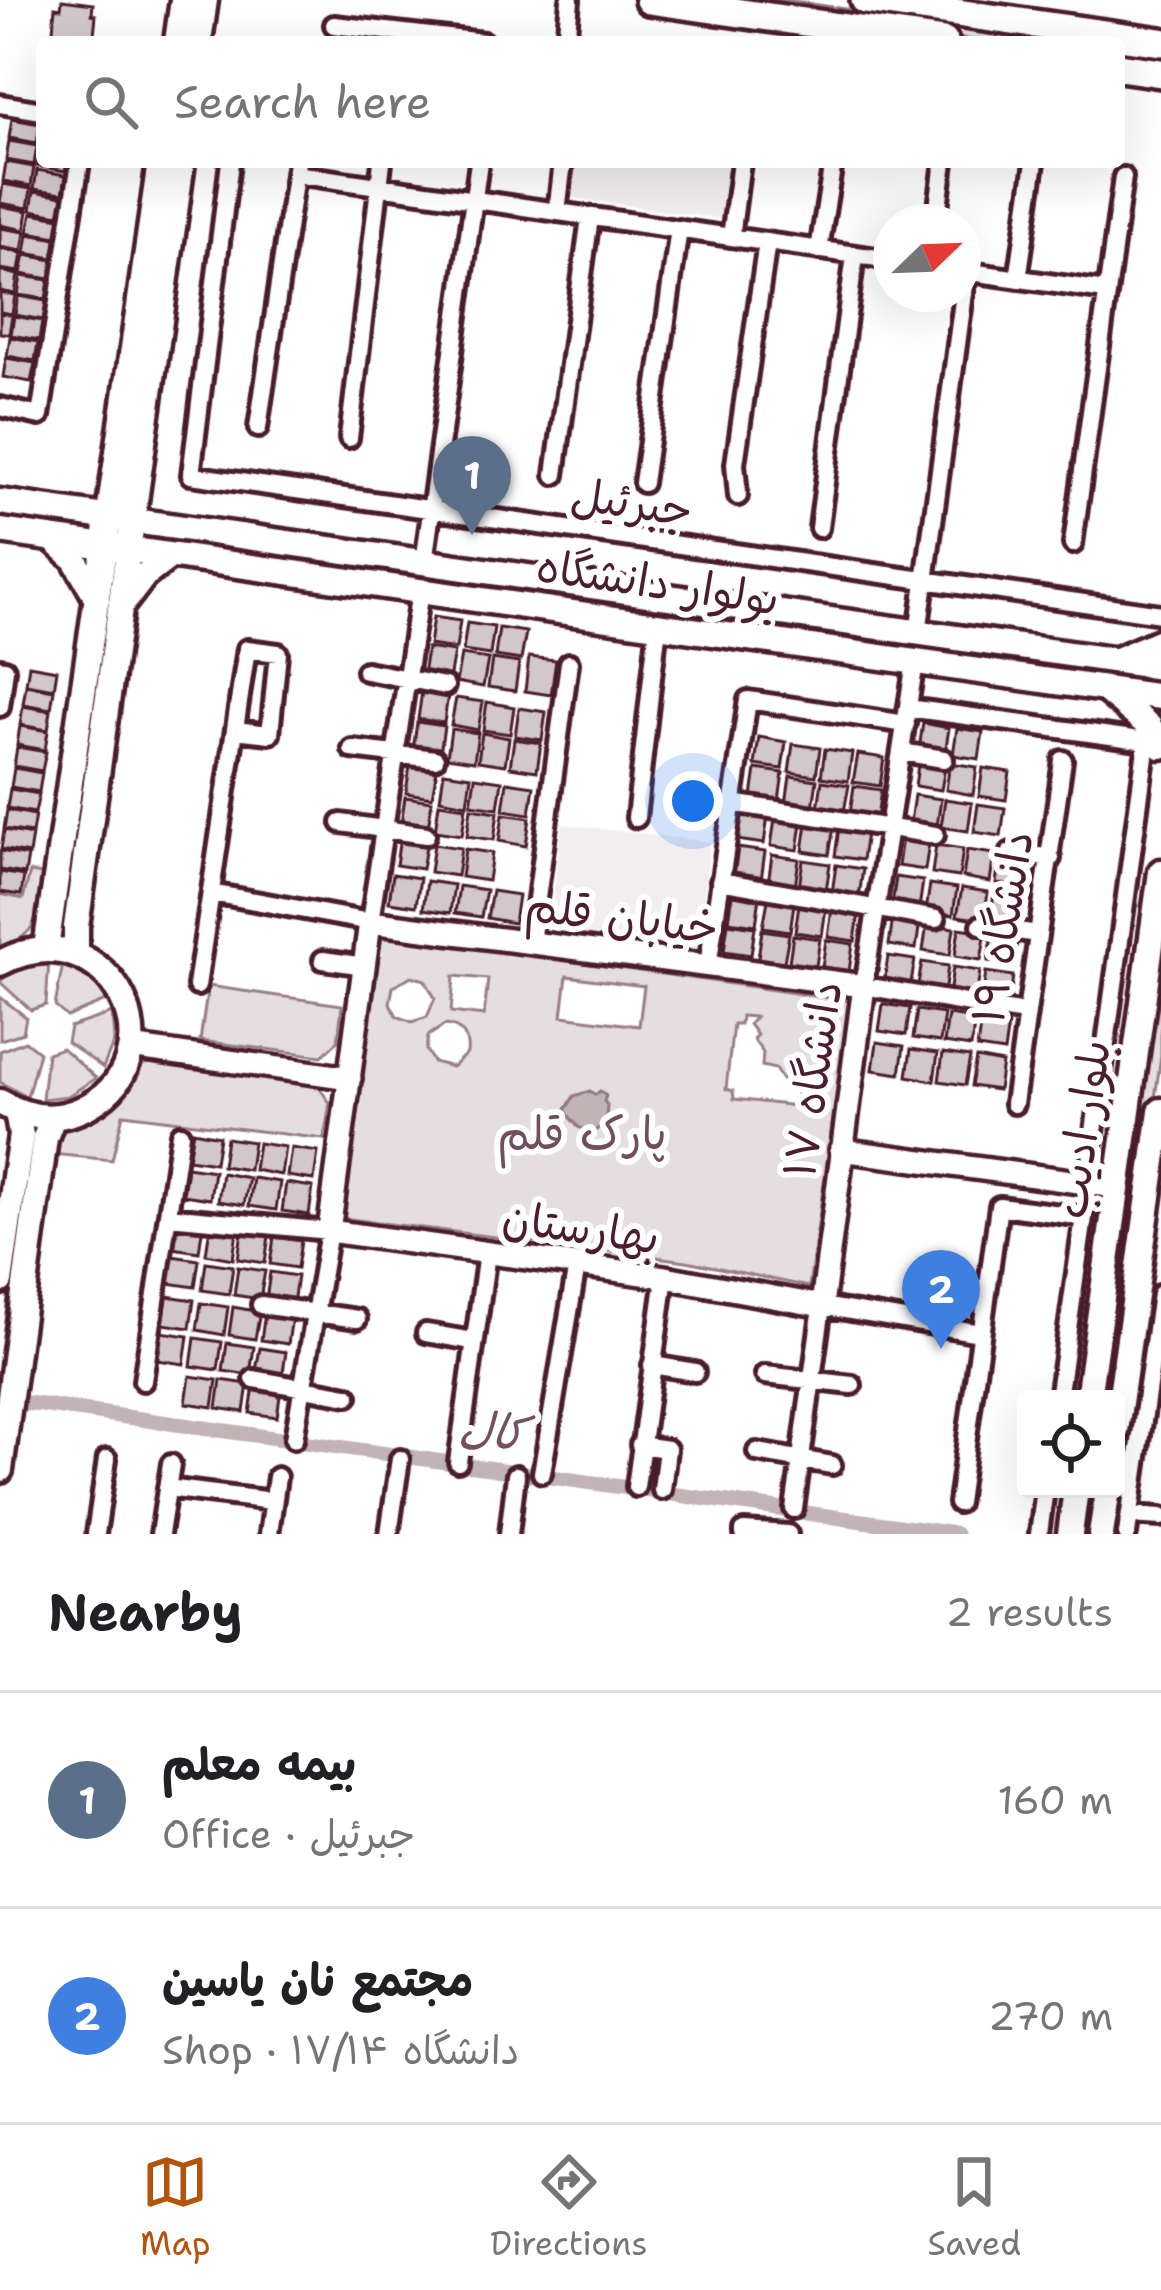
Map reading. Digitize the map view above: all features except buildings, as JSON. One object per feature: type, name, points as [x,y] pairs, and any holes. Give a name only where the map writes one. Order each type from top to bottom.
[{"type":"main road","points":[[178,36],[183,0]]},
{"type":"main road","points":[[200,36],[205,0]]},
{"type":"main road","points":[[649,0],[902,36]]},
{"type":"main road","points":[[865,0],[1076,36]]},
{"type":"main road","points":[[1125,40],[1161,42]]},
{"type":"main road","points":[[1125,68],[1161,73]]},
{"type":"main road","points":[[46,948],[116,548],[159,168]]},
{"type":"main road","points":[[120,518],[181,168]]},
{"type":"main road","name":"بولوار دانشگاه","points":[[0,502],[1161,667]]},
{"type":"main road","name":"بولوار دانشگاه","points":[[0,532],[1161,697]]},
{"type":"main road","points":[[53,539],[108,603],[76,953]]},
{"type":"main road","points":[[108,603],[170,556]]},
{"type":"main road","points":[[1115,661],[1161,641]]},
{"type":"main road","points":[[1105,689],[1152,738]]},
{"type":"main road","name":"بلوار ادیب","points":[[1089,1390],[1161,872]]},
{"type":"main road","points":[[0,963],[46,948],[76,953],[113,980],[131,1024],[130,1047],[115,1082],[95,1102],[53,1117],[9,1107]]},
{"type":"main road","points":[[0,1281],[21,1135],[9,1107]]},
{"type":"main road","name":"بلوار ادیب","points":[[1122,1390],[1161,1111]]},
{"type":"main road","points":[[0,1470],[5,1398],[45,1138],[53,1117]]},
{"type":"main road","points":[[1070,1534],[1075,1498]]},
{"type":"main road","points":[[1101,1534],[1107,1498]]},
{"type":"street","points":[[567,36],[570,0]]},
{"type":"street","points":[[334,25],[430,36]]},
{"type":"street","points":[[0,104],[36,110]]},
{"type":"street","points":[[0,407],[40,416],[79,168]]},
{"type":"street","name":"جبرئیل","points":[[229,168],[191,475],[1161,614]]},
{"type":"street","points":[[258,428],[296,168],[380,186],[873,258]]},
{"type":"street","points":[[349,438],[382,168]]},
{"type":"street","points":[[424,563],[478,168]]},
{"type":"street","points":[[557,212],[562,168]]},
{"type":"street","points":[[731,237],[740,168]]},
{"type":"street","points":[[820,250],[832,168]]},
{"type":"street","points":[[939,204],[943,168]]},
{"type":"street","points":[[1018,279],[1034,168]]},
{"type":"street","points":[[1072,544],[1124,177]]},
{"type":"street","points":[[555,475],[590,217]]},
{"type":"street","points":[[644,483],[679,230]]},
{"type":"street","points":[[738,496],[735,464],[767,242]]},
{"type":"street","points":[[819,528],[855,255]]},
{"type":"street","points":[[981,273],[1106,291]]},
{"type":"street","points":[[918,633],[960,312]]},
{"type":"street","points":[[294,1438],[329,1231],[327,1184],[350,1078],[420,591]]},
{"type":"street","points":[[636,818],[658,625]]},
{"type":"street","points":[[197,986],[247,649],[278,652],[269,734],[235,730]]},
{"type":"street","name":"دانشگاه ۱۷","points":[[794,1509],[822,1306],[837,1256],[842,1150],[865,1034],[864,986],[915,662]]},
{"type":"street","points":[[531,943],[569,663]]},
{"type":"street","points":[[0,668],[5,669],[0,706]]},
{"type":"street","points":[[366,671],[445,686]]},
{"type":"street","points":[[707,966],[748,700],[1152,738],[1091,1154]]},
{"type":"street","points":[[352,749],[435,759]]},
{"type":"street","points":[[902,752],[944,759]]},
{"type":"street","name":"دانشگاه ۱۹","points":[[1014,1103],[1063,760]]},
{"type":"street","points":[[732,803],[935,835]]},
{"type":"street","points":[[341,824],[426,835]]},
{"type":"street","points":[[1011,852],[1051,858]]},
{"type":"street","points":[[720,881],[936,919]]},
{"type":"street","points":[[211,892],[370,922]]},
{"type":"street","name":"خیابان قلم","points":[[370,922],[864,986]]},
{"type":"street","points":[[981,925],[1036,934]]},
{"type":"street","points":[[323,960],[364,966]]},
{"type":"street","points":[[864,986],[1024,1013]]},
{"type":"street","points":[[130,1047],[350,1078]]},
{"type":"street","points":[[142,1381],[180,1134]]},
{"type":"street","points":[[842,1150],[1116,1187]]},
{"type":"street","points":[[958,1503],[999,1206],[1084,1217],[1059,1390]]},
{"type":"street","points":[[168,1216],[329,1231]]},
{"type":"street","name":"بهارستان","points":[[329,1231],[665,1277],[822,1306]]},
{"type":"street","points":[[458,1462],[487,1253]]},
{"type":"street","points":[[542,1474],[577,1265]]},
{"type":"street","points":[[636,1487],[665,1277]]},
{"type":"street","points":[[1161,1294],[1128,1524],[1161,1517]]},
{"type":"street","points":[[261,1304],[357,1319]]},
{"type":"street","points":[[822,1306],[980,1333]]},
{"type":"street","points":[[426,1333],[473,1341]]},
{"type":"street","points":[[652,1365],[695,1372]]},
{"type":"street","points":[[765,1375],[852,1385]]},
{"type":"street","points":[[254,1379],[348,1396]]},
{"type":"street","points":[[640,1445],[667,1450],[662,1490]]},
{"type":"street","points":[[758,1452],[832,1465]]},
{"type":"street","points":[[96,1534],[107,1459]]},
{"type":"street","points":[[388,1534],[400,1459]]},
{"type":"street","points":[[160,1534],[171,1464]]},
{"type":"street","points":[[509,1534],[516,1475]]},
{"type":"street","points":[[268,1534],[277,1478]]},
{"type":"street","points":[[167,1488],[272,1502]]},
{"type":"street","points":[[1039,1534],[1044,1498]]},
{"type":"street","points":[[744,1532],[788,1534]]},
{"type":"shaded area","points":[[571,168],[729,168],[722,219],[569,197]]},
{"type":"shaded area","points":[[562,824],[710,842],[697,952],[549,933]]},
{"type":"shaded area","points":[[590,1091],[595,1095],[600,1091],[607,1105],[606,1121],[593,1133],[578,1127],[565,1111],[574,1096]]},
{"type":"green space","points":[[691,0],[786,0],[1025,36],[944,36]]},
{"type":"green space","points":[[213,538],[377,562],[382,570],[369,573],[173,544]]},
{"type":"green space","points":[[455,577],[877,637],[871,645],[449,584]]},
{"type":"green space","points":[[964,648],[1161,677],[1161,685],[957,654]]},
{"type":"green space","points":[[30,872],[42,874],[35,921],[24,936],[0,950],[0,894],[23,899]]},
{"type":"green space","name":"پارک قلم","points":[[382,934],[850,1001],[809,1287],[687,1261],[342,1218]],"holes":[[[411,976],[425,980],[435,998],[427,1017],[412,1022],[397,1016],[390,1003],[393,987]],[[454,976],[488,979],[484,1016],[451,1012]],[[567,976],[644,986],[639,1026],[562,1016]],[[741,1016],[755,1017],[749,1024],[763,1053],[762,1066],[775,1069],[782,1080],[787,1077],[797,1093],[805,1088],[803,1101],[796,1106],[734,1099],[733,1091],[726,1089],[733,1024],[740,1024]],[[445,1025],[460,1030],[467,1042],[467,1053],[452,1067],[433,1062],[426,1050],[428,1036]]]},
{"type":"green space","points":[[49,961],[46,1005],[31,1010],[0,982],[14,968]]},
{"type":"green space","points":[[63,964],[92,979],[108,1000],[67,1017],[55,1006]]},
{"type":"green space","points":[[1161,979],[1161,1056],[1113,1390],[1101,1390]]},
{"type":"green space","points":[[208,986],[342,1005],[338,1041],[322,1056],[200,1041]]},
{"type":"green space","points":[[0,997],[26,1017],[23,1033],[0,1040]]},
{"type":"green space","points":[[112,1013],[114,1041],[103,1068],[67,1042],[70,1027]]},
{"type":"green space","points":[[25,1041],[39,1052],[27,1097],[0,1082],[0,1051]]},
{"type":"green space","points":[[62,1048],[96,1078],[68,1096],[42,1099],[47,1053]]},
{"type":"green space","points":[[144,1064],[318,1086],[330,1103],[324,1139],[123,1114],[112,1160],[51,1154],[61,1130],[106,1110]]},
{"type":"waterway","name":"کال","points":[[20,1402],[955,1534]]},
{"type":"place","name":"بیمه معلم","points":[[472,535]]},
{"type":"place","name":"مجتمع نان یاسین","points":[[941,1349]]}]
